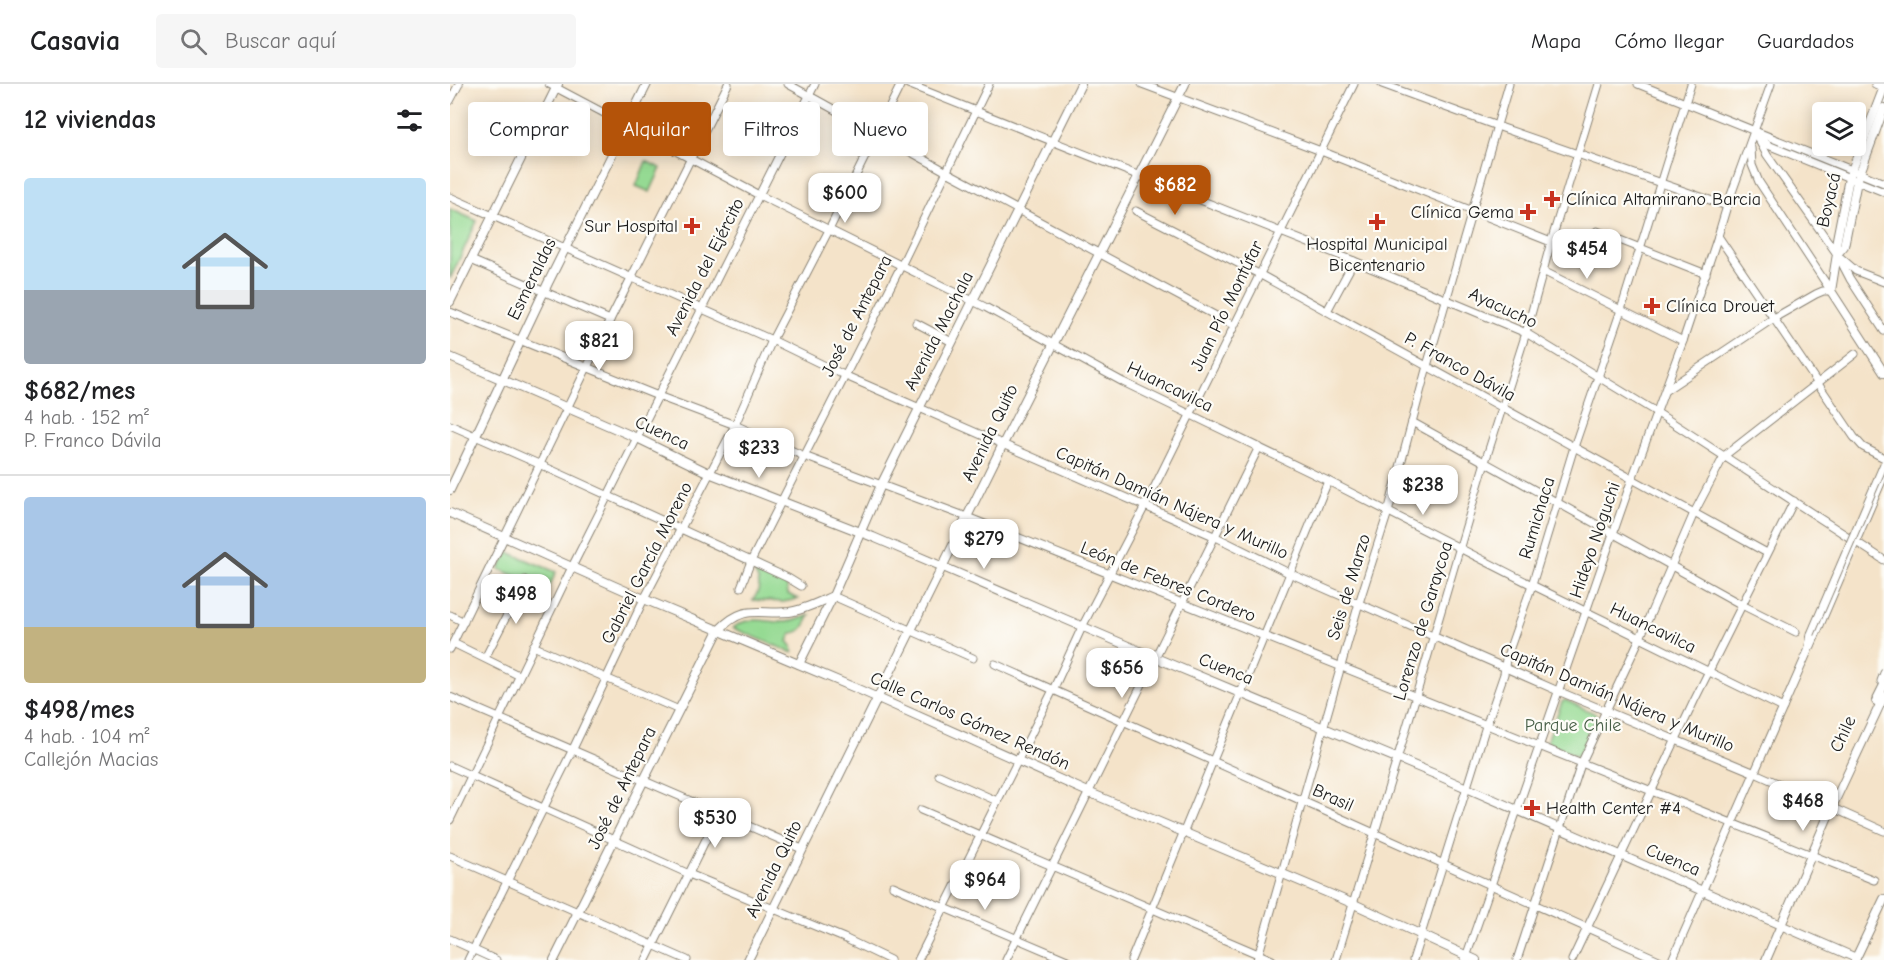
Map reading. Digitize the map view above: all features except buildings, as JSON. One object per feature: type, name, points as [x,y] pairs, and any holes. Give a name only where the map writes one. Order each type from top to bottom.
[{"type":"main road","name":"Esmeraldas","points":[[634,102],[642,84]]},
{"type":"main road","name":"Esmeraldas","points":[[637,102],[647,84]]},
{"type":"main road","name":"Avenida Machala","points":[[799,664],[833,596],[881,485],[1081,84]]},
{"type":"main road","name":"Avenida Quito","points":[[748,960],[1003,444],[1185,84]]},
{"type":"main road","points":[[450,302],[554,85]]},
{"type":"main road","name":"Boyacá","points":[[1831,291],[1837,254],[1844,246],[1855,176],[1884,87]]},
{"type":"main road","name":"Boyacá","points":[[1855,176],[1884,108]]},
{"type":"main road","name":"Esmeraldas","points":[[450,477],[500,380],[608,156]]},
{"type":"main road","points":[[1831,291],[1884,373]]},
{"type":"main road","name":"Cuenca","points":[[450,357],[637,438],[709,473],[861,533],[1467,788],[1855,959]]},
{"type":"main road","name":"Esmeraldas","points":[[450,490],[472,435]]},
{"type":"main road","name":"Calle Carlos Gómez Rendón","points":[[450,513],[1088,792],[1354,904],[1466,958],[1476,960]]},
{"type":"main road","points":[[719,630],[726,623],[744,613],[798,610],[833,596]]},
{"type":"main road","name":"José de Antepara","points":[[554,960],[719,630]]},
{"type":"main road","name":"Chile","points":[[1766,960],[1883,680]]},
{"type":"main road","name":"Chile","points":[[1830,806],[1884,696]]},
{"type":"main road","points":[[1855,959],[1884,899]]},
{"type":"street","points":[[450,101],[459,84]]},
{"type":"street","points":[[519,675],[485,658],[452,646],[542,465],[610,320],[729,84]]},
{"type":"street","points":[[788,84],[832,109]]},
{"type":"street","name":"Avenida del Ejército","points":[[450,820],[572,567],[815,84]]},
{"type":"street","name":"Gabriel García Moreno","points":[[892,102],[901,84]]},
{"type":"street","name":"Ayacucho","points":[[908,84],[1280,231],[1526,333],[1656,412],[1884,560]]},
{"type":"street","name":"José de Antepara","points":[[741,587],[751,561],[901,266],[989,84]]},
{"type":"street","points":[[1142,84],[1321,151],[1551,242]]},
{"type":"street","name":"Juan Pío Montúfar","points":[[918,960],[946,908],[1108,574],[1145,506],[1354,84]]},
{"type":"street","points":[[1382,84],[1727,206]]},
{"type":"street","name":"Seis de Marzo","points":[[1257,957],[1359,603],[1388,512],[1427,366],[1509,84]]},
{"type":"street","name":"Lorenzo de Garaycoa","points":[[1336,960],[1599,84]]},
{"type":"street","points":[[1638,84],[1754,131],[1855,176],[1884,192]]},
{"type":"street","name":"Rumichaca","points":[[1413,960],[1504,674],[1506,659],[1532,585],[1597,376],[1621,310],[1691,84]]},
{"type":"street","points":[[1666,390],[1774,318],[1820,292],[1831,291],[1755,173],[1750,155],[1754,131],[1771,84]]},
{"type":"street","points":[[1875,84],[1884,87]]},
{"type":"street","name":"Huancavilca","points":[[554,85],[602,112]]},
{"type":"street","points":[[1754,131],[1767,155],[1837,254],[1850,279],[1884,331]]},
{"type":"street","name":"Hideyo Noguchi","points":[[1466,958],[1632,479],[1666,390],[1754,131]]},
{"type":"street","name":"Huancavilca","points":[[684,156],[973,301],[1123,382],[1328,481],[1708,673],[1783,708]]},
{"type":"street","name":"Gabriel García Moreno","points":[[468,960],[572,751],[644,599],[682,530],[735,424],[772,340],[866,156]]},
{"type":"street","points":[[918,156],[1233,325]]},
{"type":"street","points":[[1855,176],[1884,183]]},
{"type":"street","name":"Capitán Damián Nájera y Murillo","points":[[450,197],[700,310],[772,340],[846,376],[1216,537],[1288,573],[1558,691],[1755,773],[1884,831]]},
{"type":"street","name":"P. Franco Dávila","points":[[1136,211],[1328,311],[1767,553]]},
{"type":"street","points":[[1597,231],[1706,274]]},
{"type":"street","points":[[1718,236],[1858,442],[1884,458]]},
{"type":"street","points":[[1837,254],[1856,271],[1884,282]]},
{"type":"street","points":[[471,260],[610,320]]},
{"type":"street","points":[[1328,311],[1354,261]]},
{"type":"street","points":[[1543,272],[1683,340]]},
{"type":"street","name":"León de Febres Cordero","points":[[450,312],[658,396],[735,424],[804,456],[967,518],[1732,824],[1809,858],[1874,880]]},
{"type":"street","points":[[916,323],[952,342]]},
{"type":"street","points":[[1517,960],[1581,764],[1640,638],[1694,513],[1724,456],[1854,354]]},
{"type":"street","points":[[1412,422],[1613,534],[1796,632]]},
{"type":"street","points":[[450,425],[542,465],[801,586]]},
{"type":"street","points":[[1006,960],[1259,447]]},
{"type":"street","points":[[1808,651],[1811,634],[1884,464]]},
{"type":"street","points":[[1672,960],[1884,476]]},
{"type":"street","points":[[1131,960],[1264,637],[1288,573],[1328,481]]},
{"type":"street","points":[[1572,960],[1708,673],[1794,501]]},
{"type":"street","points":[[485,658],[525,580]]},
{"type":"street","points":[[833,596],[973,658]]},
{"type":"street","points":[[450,615],[464,622]]},
{"type":"street","points":[[533,646],[679,710]]},
{"type":"street","name":"Brasil","points":[[995,664],[1659,960]]},
{"type":"street","points":[[450,697],[802,849]]},
{"type":"street","points":[[450,766],[543,809],[844,938],[890,960]]},
{"type":"street","points":[[939,775],[997,801]]},
{"type":"street","points":[[921,810],[980,837],[1153,908],[1257,957],[1272,960]]},
{"type":"street","points":[[646,960],[719,813]]},
{"type":"street","points":[[450,856],[687,960]]},
{"type":"street","points":[[893,886],[1066,960]]},
{"type":"street","points":[[450,939],[496,960]]},
{"type":"green space","points":[[646,161],[661,168],[650,192],[636,186]]},
{"type":"green space","points":[[450,209],[477,221],[450,279]]},
{"type":"green space","points":[[508,552],[556,572],[547,592],[499,569]]},
{"type":"green space","points":[[757,568],[786,582],[788,594],[798,599],[783,602],[753,600],[759,587],[755,574]]},
{"type":"green space","points":[[810,615],[803,627],[792,633],[788,641],[793,653],[733,628],[746,621],[786,622]]},
{"type":"green space","name":"Parque Chile","points":[[1565,700],[1596,714],[1597,717],[1580,755],[1577,756],[1547,741],[1562,702]]},
{"type":"place","name":"Clínica Altamirano Barcia","points":[[1552,199]]},
{"type":"place","name":"Clínica Gema","points":[[1528,212]]},
{"type":"place","name":"Hospital Municipal Bicentenario","points":[[1377,222]]},
{"type":"place","name":"Sur Hospital","points":[[692,226]]},
{"type":"place","name":"Clínica Drouet","points":[[1652,306]]},
{"type":"place","name":"Health Center #4","points":[[1532,808]]}]
